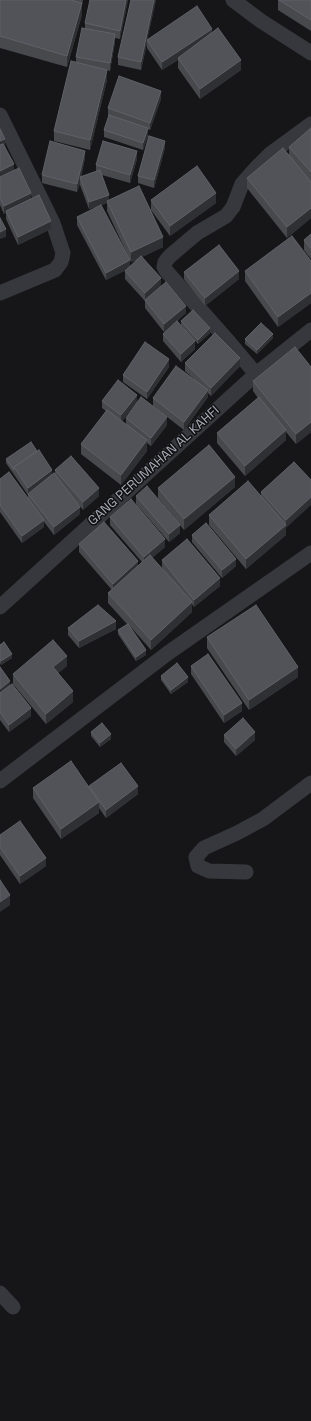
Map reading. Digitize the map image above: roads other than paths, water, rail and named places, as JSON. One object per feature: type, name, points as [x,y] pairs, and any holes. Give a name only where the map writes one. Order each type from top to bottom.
[{"type":"street","points":[[233,0],[261,21],[311,53]]},
{"type":"street","points":[[0,115],[53,223],[63,253],[61,262],[55,270],[0,293]]},
{"type":"street","points":[[256,374],[167,272],[164,267],[165,262],[197,233],[226,216],[233,207],[242,184],[257,167],[270,154],[311,124]]},
{"type":"street","name":"GANG PERUMAHAN AL KAHFI","points":[[0,607],[256,374],[311,330]]},
{"type":"street","points":[[0,781],[168,653],[311,553]]},
{"type":"street","points":[[246,872],[209,871],[198,866],[196,857],[204,848],[263,819],[311,783]]},
{"type":"street","points":[[0,1293],[13,1307]]}]
